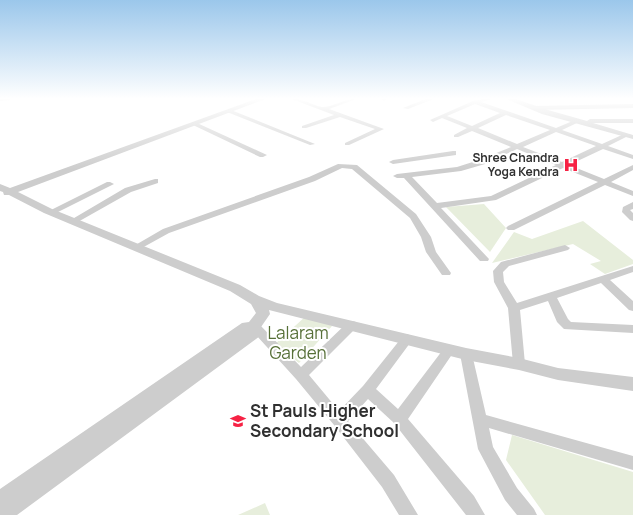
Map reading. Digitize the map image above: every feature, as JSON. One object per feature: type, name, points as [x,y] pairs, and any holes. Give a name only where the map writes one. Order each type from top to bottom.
[{"type":"street","points":[[3,192],[200,122]]},
{"type":"street","points":[[257,122],[312,144]]},
{"type":"street","points":[[304,126],[317,122]]},
{"type":"street","points":[[347,144],[381,130],[359,122]]},
{"type":"street","points":[[457,122],[633,194]]},
{"type":"street","points":[[456,136],[485,122]]},
{"type":"street","points":[[532,122],[633,157]]},
{"type":"street","points":[[484,259],[436,206],[401,175],[467,167],[574,122]]},
{"type":"street","points":[[581,122],[629,136]]},
{"type":"street","points":[[195,124],[263,155]]},
{"type":"street","points":[[436,206],[493,198],[629,136]]},
{"type":"street","points":[[393,162],[453,153]]},
{"type":"street","points":[[415,159],[428,172]]},
{"type":"street","points":[[137,248],[166,231],[312,179],[342,166],[348,166],[354,168],[413,216],[426,237],[431,252],[446,274]]},
{"type":"street","points":[[511,228],[633,167]]},
{"type":"street","points":[[73,221],[128,190],[155,180]]},
{"type":"street","points":[[51,212],[110,184]]},
{"type":"street","points":[[3,192],[236,288],[255,300],[274,307],[449,350],[519,364],[558,374],[633,384]]},
{"type":"street","points":[[633,205],[626,209],[626,212],[633,218]]},
{"type":"street","points":[[519,364],[514,308],[499,282],[498,271],[505,264],[565,248]]},
{"type":"street","points":[[514,308],[633,269]]},
{"type":"street","points":[[603,279],[633,307]]},
{"type":"street","points":[[551,296],[563,322],[568,326],[633,329]]},
{"type":"street","points":[[0,501],[247,327],[254,326],[263,314],[262,308],[255,300]]},
{"type":"street","points":[[301,376],[352,325]]},
{"type":"street","points":[[254,326],[301,376],[339,421],[388,481],[409,515]]},
{"type":"street","points":[[0,515],[255,332],[254,326]]},
{"type":"street","points":[[339,421],[368,390],[407,339]]},
{"type":"street","points":[[399,419],[449,350]]},
{"type":"street","points":[[466,354],[486,449],[512,494],[528,515]]},
{"type":"street","points":[[368,390],[399,419],[468,502],[476,515]]},
{"type":"street","points":[[479,419],[633,463]]},
{"type":"green space","points":[[484,204],[506,228],[490,252],[446,207]]},
{"type":"green space","points":[[583,221],[633,260],[633,264],[605,274],[590,264],[601,261],[573,244],[492,263],[514,232],[532,239]]},
{"type":"green space","name":"Lalaram Garden","points":[[306,316],[332,326],[299,363],[275,344]]},
{"type":"green space","points":[[512,435],[633,472],[633,515],[545,515],[506,460]]},
{"type":"green space","points":[[265,503],[270,515],[238,515]]},
{"type":"place","name":"Shree Chandra Yoga Kendra","points":[[571,165]]},
{"type":"place","name":"St Pauls Higher Secondary School","points":[[238,421]]}]
